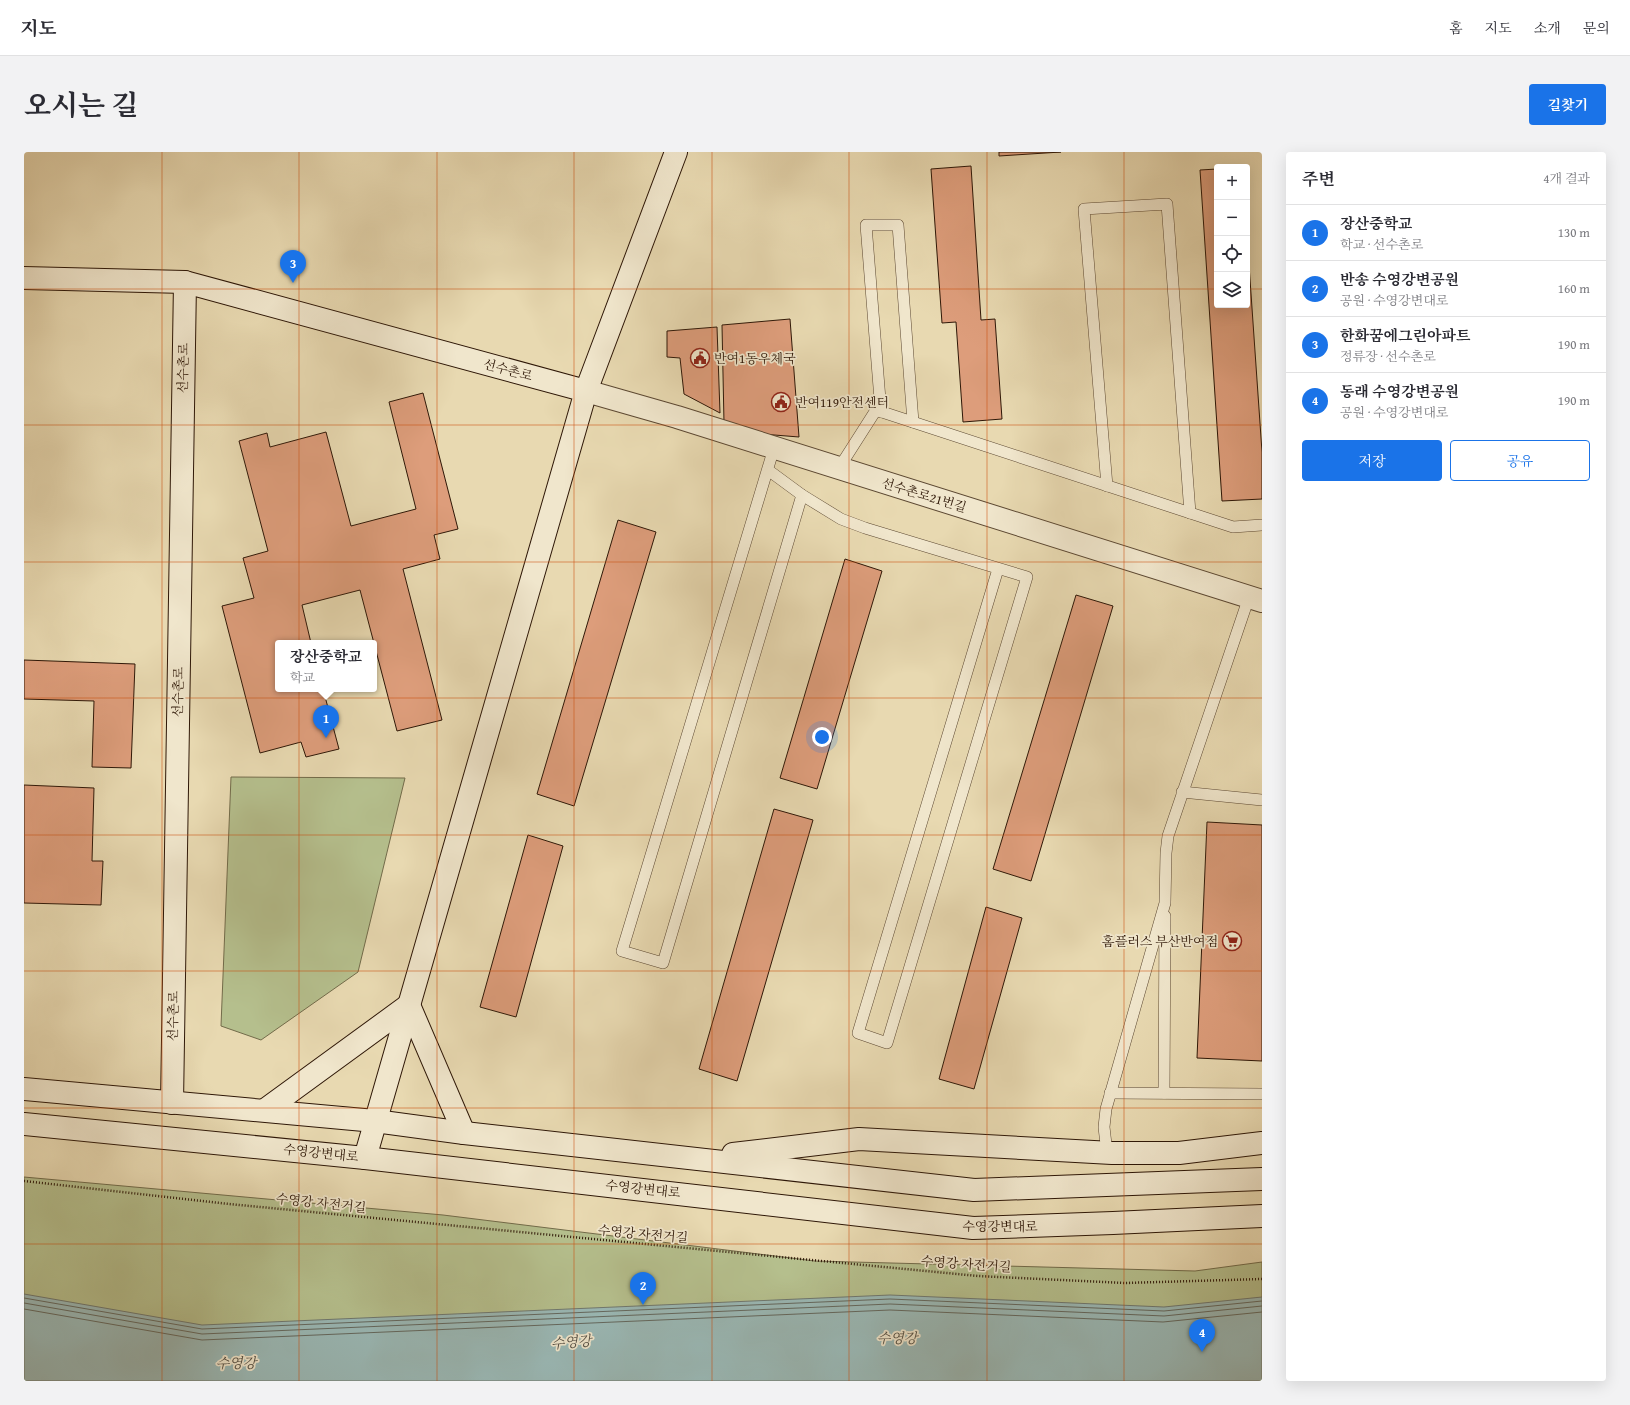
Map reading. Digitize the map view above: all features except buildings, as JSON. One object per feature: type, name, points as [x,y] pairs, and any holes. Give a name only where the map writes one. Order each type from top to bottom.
[{"type":"main road","points":[[365,1158],[586,391],[676,152]]},
{"type":"main road","name":"선수촌로","points":[[24,278],[185,282],[586,391]]},
{"type":"main road","name":"선수촌로","points":[[172,1103],[185,282]]},
{"type":"main road","name":"선수촌로21번길","points":[[586,391],[677,417],[1255,599]]},
{"type":"main road","points":[[265,1110],[409,1004]]},
{"type":"main road","points":[[409,1004],[464,1133]]},
{"type":"main road","points":[[24,1089],[375,1121],[464,1133],[974,1190],[1262,1179]]},
{"type":"main road","name":"수영강변대로","points":[[24,1124],[365,1158],[973,1228],[1262,1216]]},
{"type":"main road","points":[[695,1158],[858,1139],[1107,1153],[1179,1153],[1262,1143]]},
{"type":"lane","points":[[1107,486],[1084,208],[1167,204],[1190,513]]},
{"type":"lane","points":[[881,412],[866,225],[898,225],[912,422]]},
{"type":"lane","points":[[839,468],[876,410],[1233,527],[1262,526]]},
{"type":"lane","points":[[774,448],[622,951],[663,963],[802,495]]},
{"type":"lane","points":[[768,470],[802,495],[841,518],[865,528],[1026,577],[887,1043],[858,1033],[998,569]]},
{"type":"lane","points":[[1164,1093],[1165,903],[1166,853],[1168,836],[1182,792],[1255,599]]},
{"type":"lane","points":[[1182,792],[1262,800]]},
{"type":"lane","points":[[1107,1153],[1104,1127],[1106,1109],[1165,903]]},
{"type":"lane","points":[[1110,1093],[1262,1094]]},
{"type":"path","name":"수영강 자전거길","points":[[24,1181],[244,1206],[978,1276],[1125,1283],[1262,1279]]},
{"type":"green space","points":[[231,777],[405,778],[358,972],[261,1040],[221,1026]]},
{"type":"green space","points":[[24,1177],[443,1215],[815,1261],[1195,1271],[1262,1262],[1262,1381],[24,1381]]},
{"type":"water","name":"수영강","points":[[24,1294],[202,1325],[890,1295],[1164,1307],[1262,1297],[1262,1381],[24,1381]]},
{"type":"place","name":"한화꿈에그린아파트","points":[[293,283]]},
{"type":"place","name":"반여1동우체국","points":[[700,358]]},
{"type":"place","name":"반여119안전센터","points":[[781,402]]},
{"type":"place","name":"장산중학교","points":[[326,738]]},
{"type":"place","name":"홈플러스 부산반여점","points":[[1232,941]]},
{"type":"place","name":"반송 수영강변공원","points":[[643,1305]]},
{"type":"place","name":"동래 수영강변공원","points":[[1202,1352]]}]
